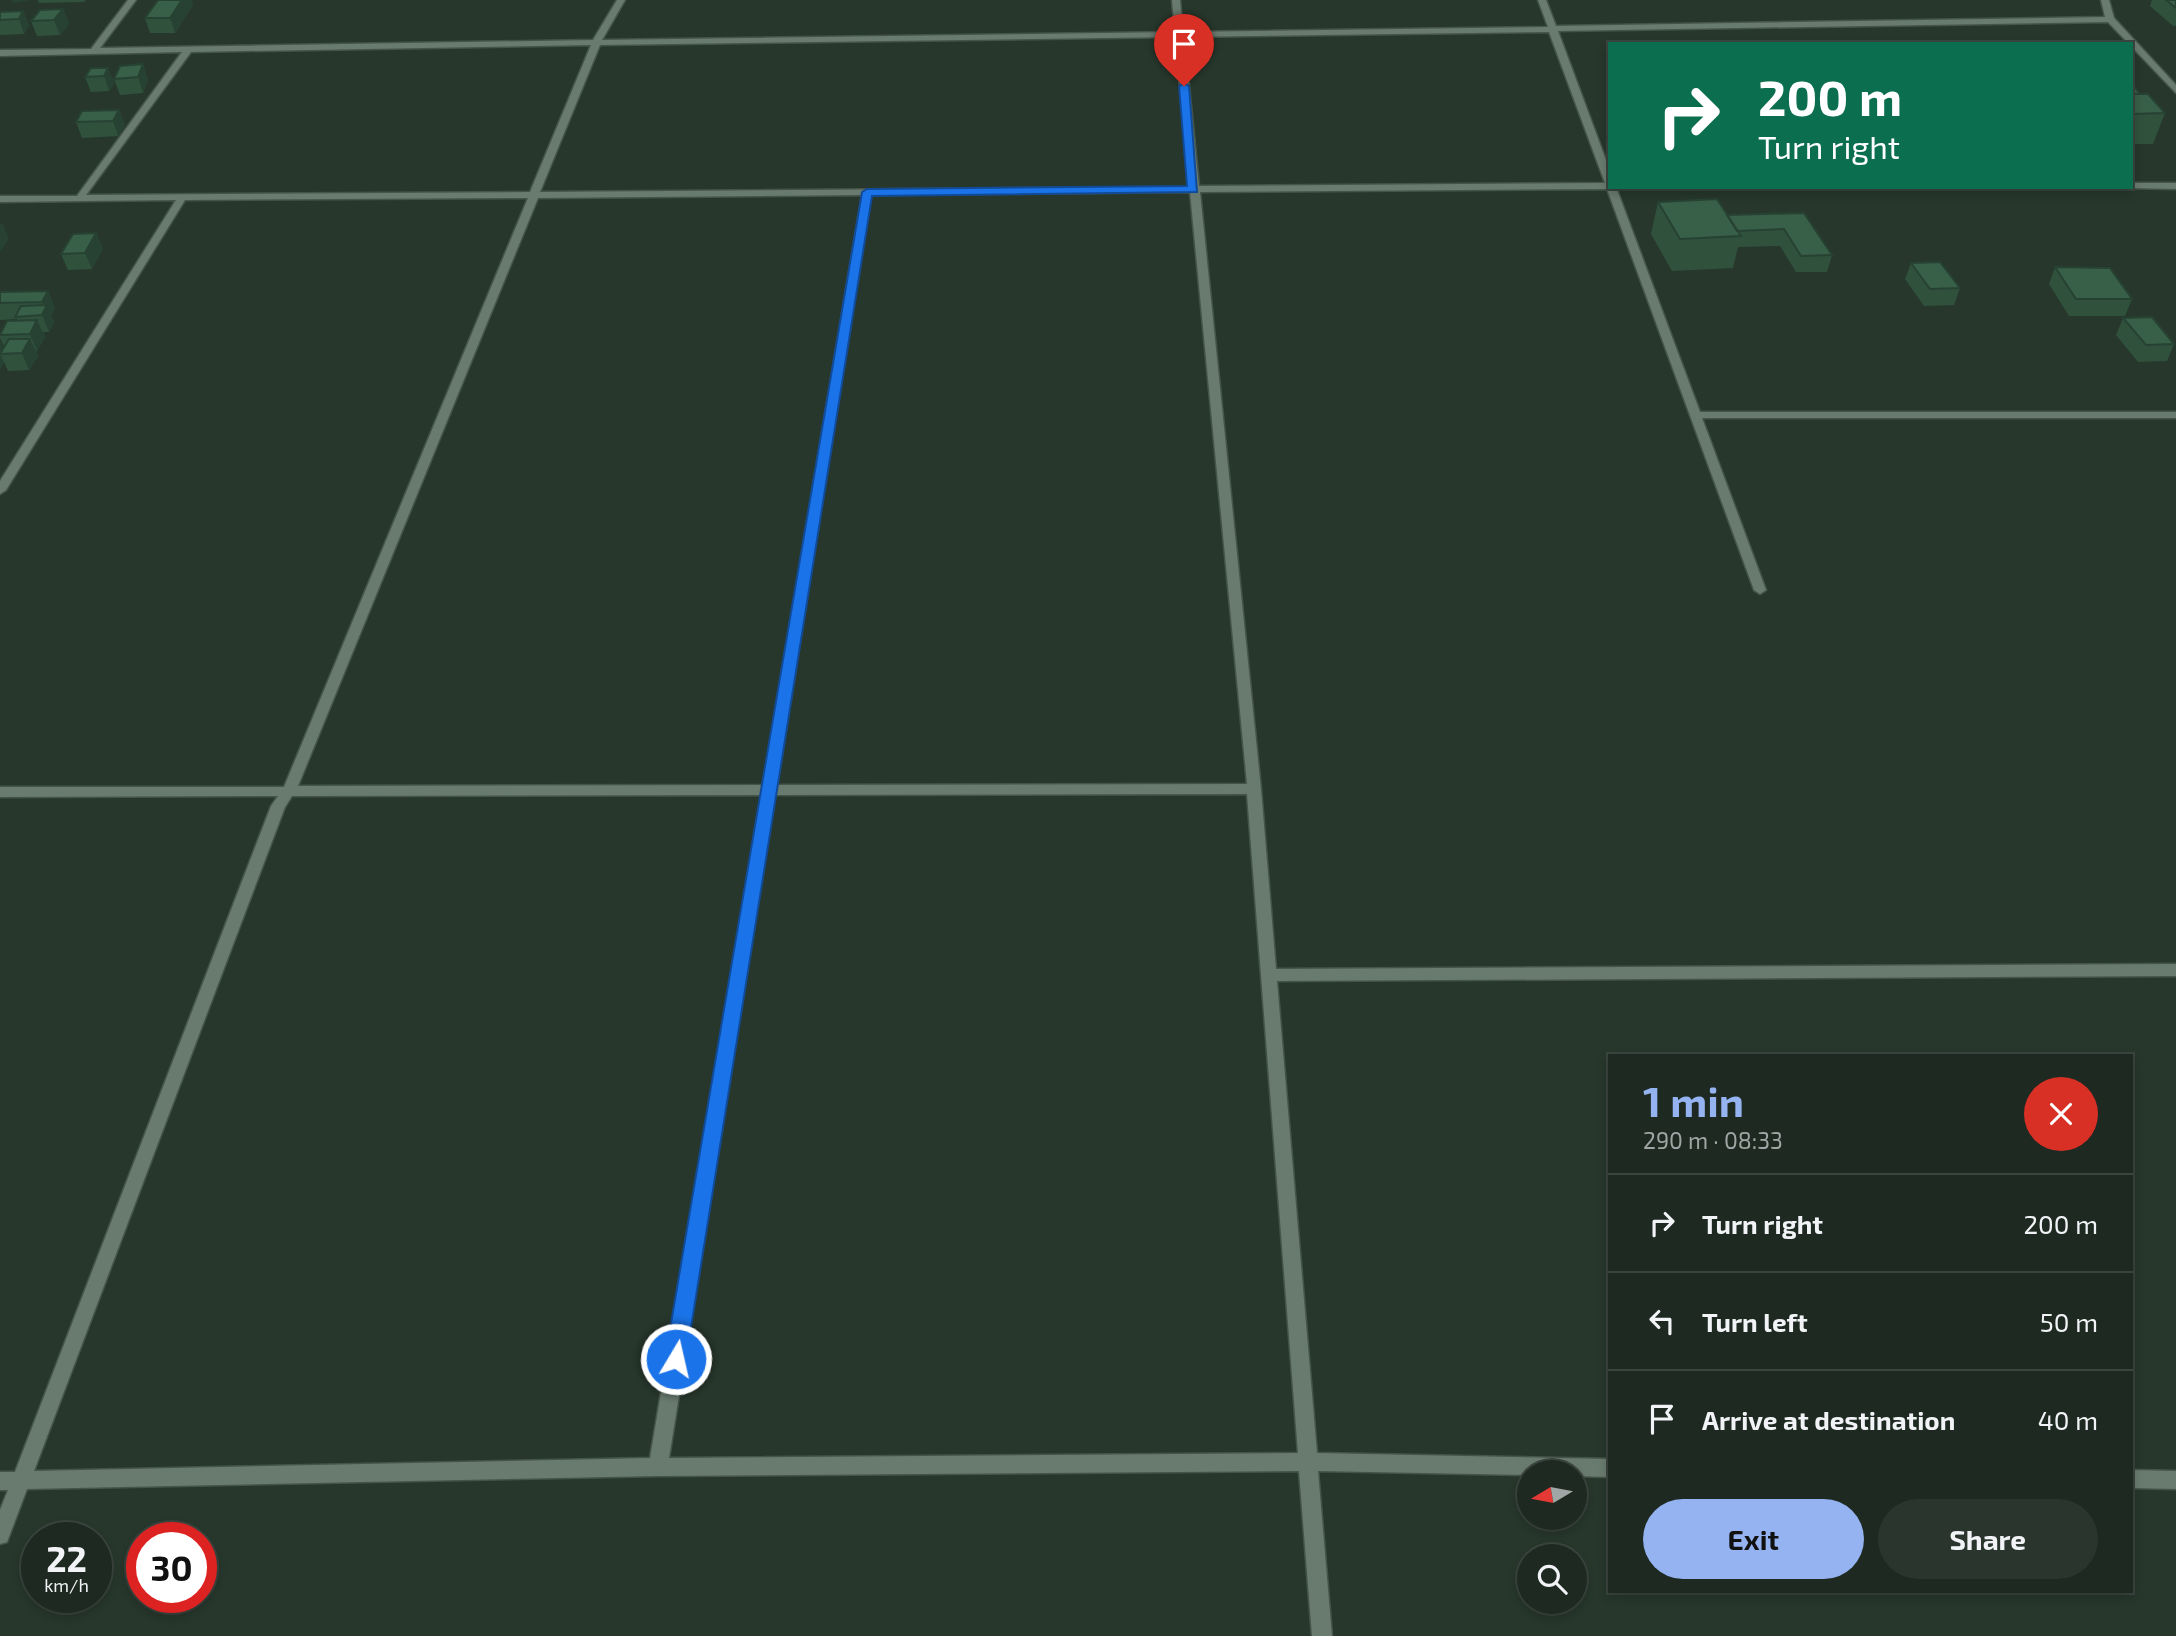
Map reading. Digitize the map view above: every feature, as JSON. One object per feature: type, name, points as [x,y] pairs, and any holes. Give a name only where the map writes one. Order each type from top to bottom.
[{"type":"street","points":[[94,51],[132,0]]},
{"type":"street","points":[[0,1535],[278,806],[290,789],[597,41],[621,0]]},
{"type":"street","points":[[1176,0],[1254,789],[1322,1636]]},
{"type":"street","points":[[1542,0],[1608,180]]},
{"type":"street","points":[[2105,0],[2110,19],[2131,42]]},
{"type":"street","points":[[0,54],[597,41],[1554,31],[2110,19]]},
{"type":"street","points":[[2133,44],[2176,90]]},
{"type":"street","points":[[79,199],[188,50]]},
{"type":"street","points":[[0,199],[1608,186]]},
{"type":"street","points":[[2133,186],[2176,186]]},
{"type":"street","points":[[1611,189],[1760,590]]},
{"type":"street","points":[[658,1467],[867,192]]},
{"type":"street","points":[[0,490],[182,198]]},
{"type":"street","points":[[1696,415],[2176,415]]},
{"type":"street","points":[[0,792],[290,789],[1254,789]]},
{"type":"street","points":[[1269,975],[2176,970]]},
{"type":"street","points":[[0,1481],[658,1467],[1309,1462],[1608,1468]]},
{"type":"street","points":[[2133,1479],[2176,1480]]},
{"type":"street","points":[[0,1494],[22,1480]]},
{"type":"building","points":[[158,0],[182,0],[170,18],[145,18]]},
{"type":"building","points":[[2166,0],[2176,0],[2176,8]]},
{"type":"building","points":[[63,9],[54,20],[31,21],[40,10]]},
{"type":"building","points":[[23,11],[19,19],[0,20],[0,12]]},
{"type":"building","points":[[143,64],[138,77],[114,79],[120,66]]},
{"type":"building","points":[[91,68],[108,68],[104,76],[85,77]]},
{"type":"building","points":[[2133,87],[2135,87],[2140,94],[2133,94]]},
{"type":"building","points":[[2133,94],[2148,94],[2165,113],[2133,114]]},
{"type":"building","points":[[119,110],[113,121],[76,122],[82,111]]},
{"type":"building","points":[[1717,199],[1741,236],[1680,239],[1658,202]]},
{"type":"building","points":[[1804,213],[1832,255],[1801,256],[1784,229],[1737,231],[1727,215]]},
{"type":"building","points":[[96,233],[85,253],[61,254],[73,234]]},
{"type":"building","points":[[1940,262],[1960,288],[1930,289],[1911,263]]},
{"type":"building","points":[[2055,267],[2110,268],[2132,299],[2076,299]]},
{"type":"building","points":[[48,291],[42,302],[0,303],[0,292]]},
{"type":"building","points":[[47,305],[42,315],[15,317],[21,306]]},
{"type":"building","points":[[2152,317],[2174,344],[2146,345],[2123,318]]},
{"type":"building","points":[[37,320],[30,334],[0,335],[7,321]]},
{"type":"building","points":[[9,339],[30,339],[22,353],[0,354]]},
{"type":"route","points":[[676,1359],[867,192],[1193,189],[1184,86]]}]
